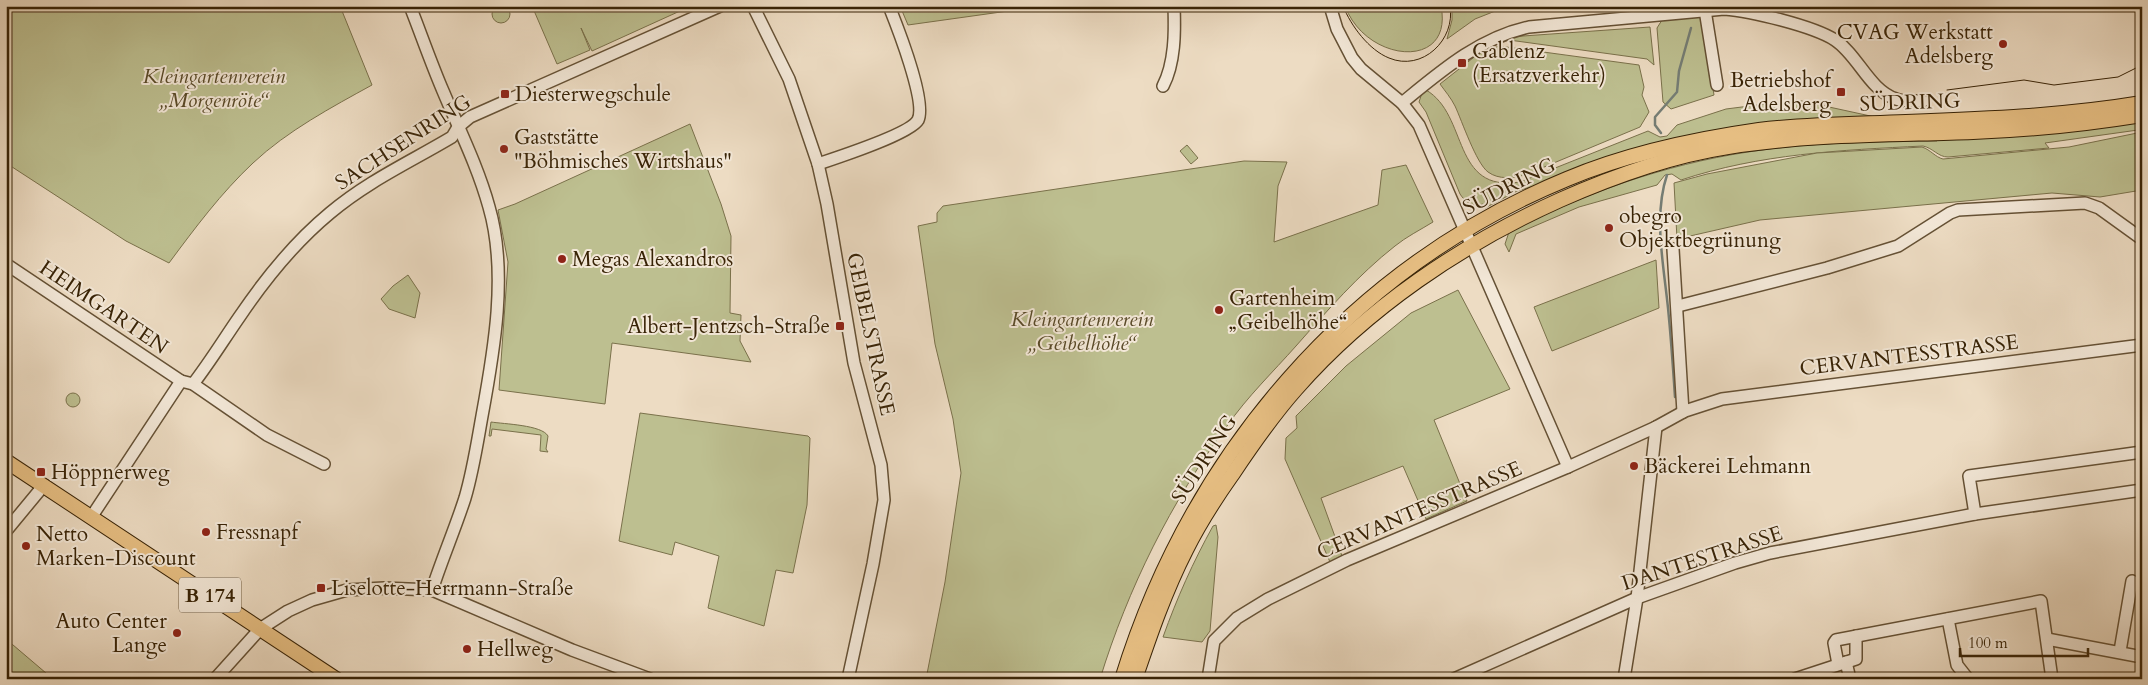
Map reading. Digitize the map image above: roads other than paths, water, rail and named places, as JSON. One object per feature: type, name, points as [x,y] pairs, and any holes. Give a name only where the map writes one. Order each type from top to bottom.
[{"type":"main road","name":"SÜDRING","points":[[1122,679],[1142,619],[1187,523],[1208,485],[1247,429],[1299,368],[1362,306],[1418,261],[1515,202],[1568,178],[1617,162],[1720,136],[1760,130],[1818,125],[1976,120],[2142,103]]},
{"type":"main road","name":"SÜDRING","points":[[1135,679],[1151,630],[1186,549],[1210,508],[1261,431],[1296,388],[1338,346],[1416,283],[1471,246],[1524,216],[1627,173],[1667,161],[1724,148],[1802,138],[1976,132],[2047,127],[2142,115]]},
{"type":"main road","name":"B 174","points":[[6,460],[336,679]]},
{"type":"street","points":[[410,6],[478,173],[490,208],[497,245],[498,283],[489,377],[473,465],[455,527],[432,590]]},
{"type":"street","name":"SACHSENRING","points":[[193,384],[208,366],[241,314],[281,262],[329,214],[375,180],[452,137],[458,127],[470,117],[720,6]]},
{"type":"street","name":"GEIBELSTRASSE","points":[[753,6],[789,79],[818,164],[827,204],[854,364],[878,448],[884,500],[873,564],[848,679]]},
{"type":"street","points":[[818,164],[906,131],[918,120],[920,105],[917,90],[889,6]]},
{"type":"street","points":[[1163,86],[1167,78],[1171,59],[1174,6]]},
{"type":"street","points":[[1330,6],[1337,29],[1352,58],[1361,69],[1402,103],[1419,125],[1568,467]]},
{"type":"street","points":[[1402,103],[1483,43],[1508,32],[1529,27],[1706,10],[1743,11],[1828,36],[1843,46],[1888,95],[1905,101],[1923,101]]},
{"type":"street","points":[[1706,10],[1717,84]]},
{"type":"street","points":[[1678,306],[1827,268],[1898,246],[1950,213],[1958,210],[2084,203],[2099,208],[2142,239]]},
{"type":"street","points":[[1673,249],[1678,306],[1683,412]]},
{"type":"street","name":"HEIMGARTEN","points":[[6,264],[181,382]]},
{"type":"street","name":"CERVANTESSTRASSE","points":[[1208,679],[1214,641],[1237,618],[1268,599],[1346,560],[1568,467],[1656,427],[1683,412],[1722,399],[2142,345]]},
{"type":"street","points":[[92,516],[181,382],[193,384],[267,434],[301,454],[324,464]]},
{"type":"street","points":[[1624,679],[1637,598],[1656,427]]},
{"type":"street","points":[[1975,514],[1969,476],[2142,452]]},
{"type":"street","points":[[6,531],[44,486]]},
{"type":"street","name":"DANTESTRASSE","points":[[1454,679],[1637,598],[1735,563],[1770,553],[1975,514],[2142,490]]},
{"type":"street","points":[[2120,651],[2132,581]]},
{"type":"street","points":[[215,679],[260,629],[276,617],[302,604],[347,590],[384,588],[432,590],[572,650],[650,679]]},
{"type":"street","points":[[1850,679],[1842,663],[1835,641],[2041,601],[2052,679]]},
{"type":"street","points":[[1948,619],[1957,665],[1968,679]]},
{"type":"street","points":[[1795,679],[1856,659],[1858,656],[1856,636]]},
{"type":"street","points":[[2047,639],[2120,651],[2142,657]]},
{"type":"waterway","points":[[1661,133],[1655,125],[1655,117],[1677,92],[1679,71],[1691,28]]},
{"type":"waterway","points":[[1667,175],[1663,191],[1660,224],[1675,397]]},
{"type":"tram line","points":[[1343,6],[1356,29],[1374,49],[1389,58],[1401,61],[1413,61],[1424,57],[1434,50],[1448,30],[1450,6]]},
{"type":"tram line","points":[[1947,90],[2024,80],[2054,85],[2118,77],[2136,68],[2142,62]]},
{"type":"place","name":"CVAG Werkstatt Adelsberg","points":[[2003,44]]},
{"type":"place","name":"Gablenz (Ersatzverkehr)","points":[[1462,63]]},
{"type":"place","name":"Betriebshof Adelsberg","points":[[1841,92]]},
{"type":"place","name":"Diesterwegschule","points":[[505,94]]},
{"type":"place","name":"Gaststätte \"Böhmisches Wirtshaus\"","points":[[504,149]]},
{"type":"place","name":"obegro Objektbegrünung","points":[[1609,228]]},
{"type":"place","name":"Megas Alexandros","points":[[562,259]]},
{"type":"place","name":"Gartenheim „Geibelhöhe“","points":[[1219,310]]},
{"type":"place","name":"Albert-Jentzsch-Straße","points":[[840,326]]},
{"type":"place","name":"Bäckerei Lehmann","points":[[1634,466]]},
{"type":"place","name":"Höppnerweg","points":[[41,472]]},
{"type":"place","name":"Fressnapf","points":[[206,532]]},
{"type":"place","name":"Netto Marken-Discount","points":[[26,546]]},
{"type":"place","name":"Liselotte-Herrmann-Straße","points":[[321,588]]},
{"type":"place","name":"Auto Center Lange","points":[[177,633]]},
{"type":"place","name":"Hellweg","points":[[467,649]]},
{"type":"park label","name":"Kleingartenverein „Morgenröte“","points":[[214,88]]},
{"type":"park label","name":"Kleingartenverein „Geibelhöhe“","points":[[1082,331]]}]
